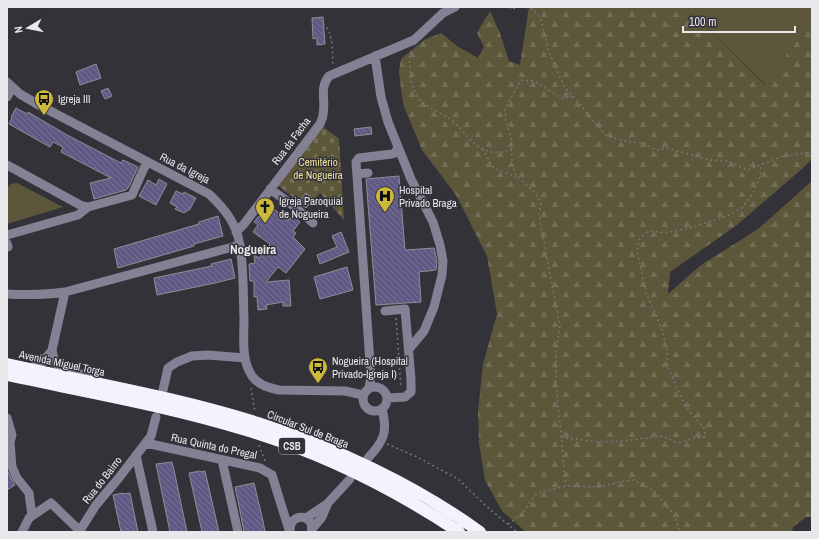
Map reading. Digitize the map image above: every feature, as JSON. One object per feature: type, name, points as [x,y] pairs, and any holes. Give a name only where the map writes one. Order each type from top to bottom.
[{"type":"highway","name":"Avenida Miguel Torga","points":[[7,364],[110,390]]},
{"type":"highway","name":"Avenida Miguel Torga","points":[[7,375],[110,390]]},
{"type":"highway","name":"Circular Sul de Braga","points":[[110,390],[247,430],[305,450],[392,491],[459,532]]},
{"type":"highway","name":"Circular Sul de Braga","points":[[110,390],[200,407],[244,419],[316,444],[413,489],[480,532]]},
{"type":"street","points":[[332,75],[414,40],[443,13],[455,7]]},
{"type":"street","points":[[375,56],[383,105],[411,179],[433,222],[443,261],[442,275],[434,307],[424,331],[409,349]]},
{"type":"street","name":"Rua da Facha","points":[[236,232],[244,224],[320,124],[323,115],[323,89],[325,81],[332,75]]},
{"type":"street","points":[[7,97],[9,85]]},
{"type":"street","name":"Rua da Igreja","points":[[9,85],[20,94],[37,104],[210,194],[220,204],[230,217],[240,245],[245,358],[248,370],[253,378]]},
{"type":"street","points":[[253,378],[269,388],[279,390],[366,392],[372,387],[381,388],[386,394],[387,398],[385,406],[375,412],[368,409],[363,403],[366,392],[371,377],[356,162],[358,158],[395,153],[398,147]]},
{"type":"street","points":[[7,234],[78,215],[88,207],[132,195],[148,162]]},
{"type":"street","points":[[7,166],[82,206],[88,207]]},
{"type":"street","points":[[357,174],[368,173]]},
{"type":"street","points":[[270,189],[295,207],[313,223]]},
{"type":"street","points":[[7,294],[30,296],[65,292],[240,245]]},
{"type":"street","points":[[65,292],[52,350],[54,363],[64,369],[93,377],[110,390]]},
{"type":"street","points":[[384,311],[405,309],[411,378],[411,392],[402,397],[387,398]]},
{"type":"street","points":[[28,369],[42,363],[52,350]]},
{"type":"street","points":[[162,390],[166,381],[168,368],[192,356],[208,355],[245,358]]},
{"type":"street","points":[[368,458],[376,450],[384,435],[385,422],[382,409]]},
{"type":"street","name":"Rua do Bairro","points":[[80,531],[96,505],[151,436],[156,417]]},
{"type":"street","points":[[7,418],[12,435],[10,442],[12,466],[17,478],[29,493],[32,516]]},
{"type":"street","name":"Rua Quinta do Pregal","points":[[146,443],[260,468],[268,472],[272,475],[290,531]]},
{"type":"street","points":[[136,455],[153,532]]},
{"type":"street","points":[[222,460],[238,532]]},
{"type":"street","points":[[312,530],[322,517],[328,504],[350,479]]},
{"type":"street","points":[[280,501],[288,509],[303,517],[312,525],[312,530]]},
{"type":"street","points":[[22,532],[29,518],[51,504],[80,531]]},
{"type":"street","points":[[290,531],[292,520],[303,517],[328,504]]},
{"type":"path","points":[[509,7],[512,9],[519,7]]},
{"type":"path","points":[[526,7],[534,10],[541,19],[548,50],[565,88],[607,136],[625,141],[644,143],[656,150],[667,148],[709,160],[727,162],[748,170],[780,157],[812,152]]},
{"type":"path","points":[[323,24],[328,28],[330,34],[332,75]]},
{"type":"path","points":[[414,40],[409,59],[415,94],[429,107],[450,119],[472,142],[488,152],[502,153],[511,149]]},
{"type":"path","points":[[517,178],[513,168],[511,137],[506,122],[505,108],[521,80],[534,81],[563,99],[573,96]]},
{"type":"path","points":[[481,147],[494,168],[517,178],[536,193],[541,202],[539,214],[560,326],[556,352],[556,384],[566,486]]},
{"type":"path","points":[[561,437],[599,442],[623,441],[663,436],[678,443],[694,438],[705,437],[704,428],[686,406],[667,365],[668,351],[655,312],[646,293],[637,251],[639,240],[645,233],[652,231],[664,233],[689,228],[727,216],[743,207],[753,193],[760,177],[761,165]]},
{"type":"path","points":[[395,310],[402,397]]},
{"type":"path","points":[[253,378],[251,385],[255,412]]},
{"type":"path","points":[[380,441],[417,457],[458,479],[485,505],[517,532]]},
{"type":"path","points":[[259,445],[268,472]]},
{"type":"path","points":[[508,524],[521,515],[537,493],[566,486],[600,487],[634,480],[654,491],[674,514],[680,532]]},
{"type":"green space","points":[[529,7],[676,7],[696,17],[765,85],[803,31],[812,30],[812,159],[737,225],[670,272],[668,294],[701,265],[758,229],[812,181],[812,517],[806,517],[793,527],[792,532],[526,532],[502,511],[485,480],[479,443],[478,412],[483,364],[497,314],[487,256],[456,195],[422,150],[403,104],[399,72],[401,59],[424,40],[441,33],[457,46],[478,58],[484,47],[477,33],[490,11],[500,33],[509,61],[520,65]]},
{"type":"green space","points":[[676,7],[812,7],[812,30],[803,31],[766,85],[696,17]]},
{"type":"green space","name":"Cemitério de Nogueira","points":[[322,126],[339,139],[344,220],[320,193],[314,200],[306,194],[299,202],[276,184]]},
{"type":"green space","points":[[17,183],[63,207],[7,224],[7,188],[11,184]]},
{"type":"building","points":[[323,17],[325,44],[317,45],[317,38],[313,39],[312,18]]},
{"type":"building","points":[[96,64],[101,78],[80,85],[76,72]]},
{"type":"building","points":[[108,88],[112,96],[105,99],[101,91]]},
{"type":"building","points":[[16,108],[27,114],[28,112],[67,135],[121,163],[123,160],[138,167],[129,187],[126,190],[94,199],[90,183],[111,178],[61,152],[63,147],[53,142],[50,147],[9,124]]},
{"type":"building","points":[[371,127],[372,134],[355,136],[354,129]]},
{"type":"building","name":"Hospital Privado Braga","points":[[399,176],[405,250],[434,248],[437,261],[436,270],[419,272],[421,302],[376,305],[366,179]]},
{"type":"building","points":[[159,179],[167,184],[156,205],[139,196],[148,180],[156,185]]},
{"type":"building","points":[[176,191],[183,194],[184,192],[196,198],[190,209],[184,213],[175,209],[177,207],[170,203]]},
{"type":"building","points":[[306,193],[313,199],[306,208],[299,202]]},
{"type":"building","points":[[268,205],[289,220],[294,214],[299,218],[297,220],[300,222],[293,231],[296,233],[293,237],[305,249],[286,273],[278,267],[266,282],[289,280],[291,306],[283,306],[283,302],[266,305],[267,309],[258,310],[257,297],[254,297],[254,281],[250,281],[249,264],[255,263],[254,255],[259,258],[270,244],[253,232],[258,225],[254,222]]},
{"type":"building","points":[[218,216],[223,236],[118,268],[114,249],[199,224],[199,222]]},
{"type":"building","points":[[341,232],[349,252],[320,264],[317,255],[337,247],[332,236]]},
{"type":"building","points":[[231,259],[235,278],[157,295],[154,278],[212,266],[211,264]]},
{"type":"building","points":[[347,267],[353,290],[320,299],[314,277]]},
{"type":"building","points":[[172,462],[187,532],[170,532],[156,464]]},
{"type":"building","points":[[7,470],[15,485],[7,490]]},
{"type":"building","points":[[205,471],[219,532],[202,532],[189,473]]},
{"type":"building","points":[[254,483],[265,532],[244,532],[235,487]]},
{"type":"building","points":[[130,493],[138,532],[121,532],[113,495]]},
{"type":"place","name":"Igreja III","points":[[44,116]]},
{"type":"place","name":"Hospital Privado Braga","points":[[385,213]]},
{"type":"place","name":"Igreja Paroquial de Nogueira","points":[[265,224]]},
{"type":"place","name":"Nogueira (Hospital Privado-Igreja I)","points":[[318,384]]},
{"type":"district","name":"Nogueira","points":[[253,249]]}]
